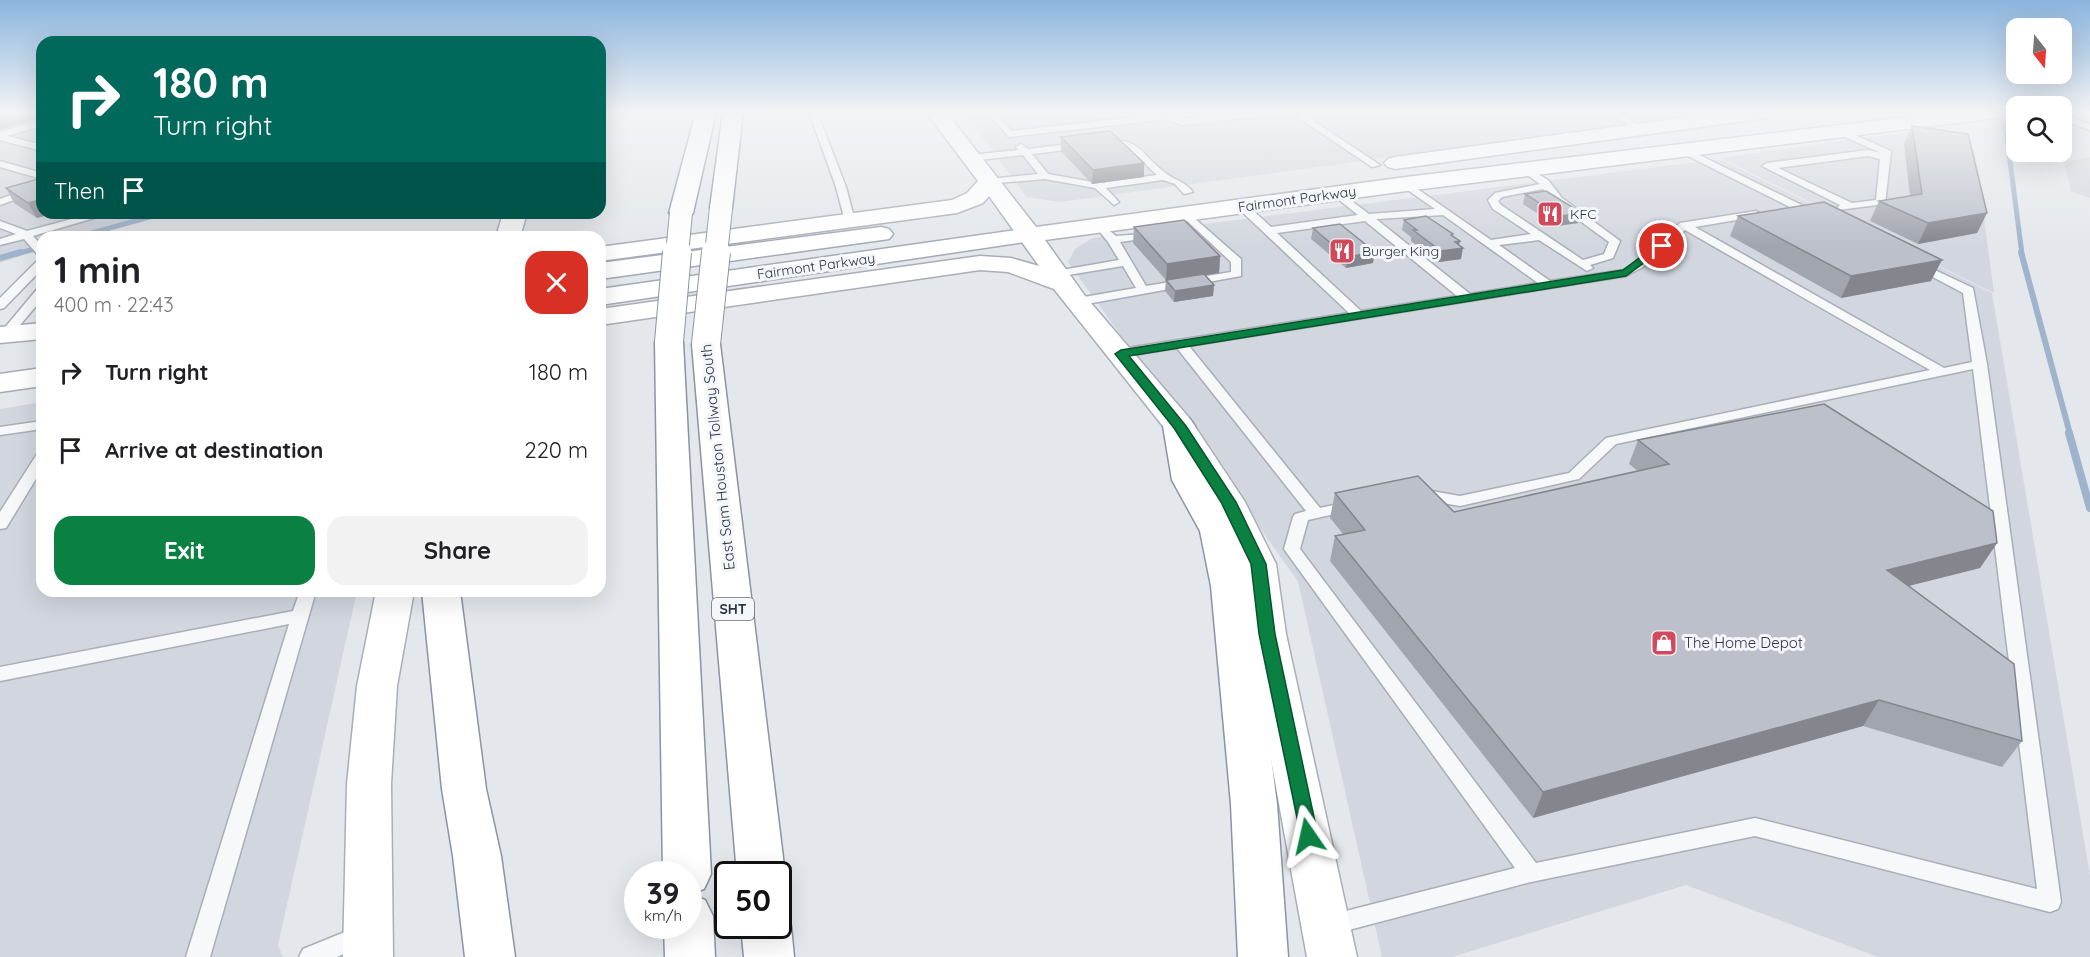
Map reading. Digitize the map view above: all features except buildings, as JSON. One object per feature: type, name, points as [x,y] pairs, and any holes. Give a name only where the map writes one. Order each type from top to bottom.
[{"type":"main road","name":"East Sam Houston Tollway South","points":[[687,861],[687,343],[681,213],[695,157]]},
{"type":"main road","name":"East Sam Houston Tollway South","points":[[727,157],[721,208],[687,343],[759,861]]},
{"type":"main road","name":"Fairmont Parkway","points":[[1340,170],[1436,157]]},
{"type":"main road","points":[[1406,184],[1420,172],[1500,157]]},
{"type":"main road","name":"Fairmont Parkway","points":[[606,270],[1023,226],[1107,233],[1242,206],[1406,184],[1645,157]]},
{"type":"main road","points":[[971,159],[1023,226],[1064,287],[1179,426],[1228,502],[1258,564],[1267,634],[1329,941]]},
{"type":"main road","points":[[1268,203],[1369,181],[1381,172],[1375,165]]},
{"type":"main road","points":[[606,253],[957,206],[975,198],[989,182]]},
{"type":"main road","name":"Fairmont Parkway","points":[[1189,216],[1212,188]]},
{"type":"main road","name":"Fairmont Parkway","points":[[606,296],[1023,226],[1106,194],[1189,216]]},
{"type":"main road","points":[[606,316],[980,263],[1011,265],[1064,287]]},
{"type":"main road","points":[[2,337],[36,332]]},
{"type":"main road","points":[[0,383],[36,379]]},
{"type":"main road","points":[[1179,426],[1189,480],[1217,531],[1230,586],[1254,804],[1263,957]]},
{"type":"main road","points":[[368,945],[372,751],[377,686],[394,597]]},
{"type":"main road","points":[[442,597],[464,789],[477,856],[490,957]]},
{"type":"main road","points":[[689,939],[690,957]]},
{"type":"main road","points":[[767,939],[769,957]]},
{"type":"lane","points":[[830,157],[850,221]]},
{"type":"lane","points":[[971,159],[989,157]]},
{"type":"lane","points":[[1029,157],[1045,176]]},
{"type":"lane","points":[[1064,287],[1142,289],[1237,274],[1237,261],[1189,216],[1179,182],[1164,177],[1142,157]]},
{"type":"lane","points":[[1362,157],[1375,165]]},
{"type":"lane","points":[[1697,157],[1832,224]]},
{"type":"lane","points":[[1840,157],[1767,166],[1851,207]]},
{"type":"lane","points":[[1121,354],[1626,273],[1639,265],[1684,225],[1881,202],[1886,157]]},
{"type":"lane","points":[[0,164],[36,174]]},
{"type":"lane","points":[[1526,170],[1544,182],[1558,200],[1615,241],[1609,256],[1581,264]]},
{"type":"lane","points":[[989,182],[1045,176],[1106,194],[1164,177]]},
{"type":"lane","points":[[1406,184],[1549,285]]},
{"type":"lane","points":[[1545,186],[1499,195],[1493,200],[1497,207],[1600,277]]},
{"type":"lane","points":[[0,202],[36,189]]},
{"type":"lane","points":[[1336,193],[1467,298]]},
{"type":"lane","points":[[0,194],[12,198]]},
{"type":"lane","points":[[1242,206],[1359,316]]},
{"type":"lane","points":[[1268,231],[1366,217],[1443,212]]},
{"type":"lane","points":[[43,231],[85,219]]},
{"type":"lane","points":[[0,224],[26,236],[36,246]]},
{"type":"lane","points":[[1684,225],[1942,372]]},
{"type":"lane","points":[[0,242],[36,233]]},
{"type":"lane","points":[[1107,233],[1142,289]]},
{"type":"lane","points":[[1107,233],[1161,234]]},
{"type":"lane","points":[[1490,243],[1540,236]]},
{"type":"lane","points":[[1329,941],[1531,873],[1755,827],[2050,902],[1969,291],[1906,260]]},
{"type":"lane","points":[[1064,287],[1127,262]]},
{"type":"lane","points":[[0,305],[36,268]]},
{"type":"lane","points":[[2,337],[36,298]]},
{"type":"lane","points":[[1181,344],[1316,513]]},
{"type":"lane","points":[[1401,495],[1411,493],[1460,501],[1574,476],[1611,441],[1980,364]]},
{"type":"lane","points":[[0,431],[36,426]]},
{"type":"lane","points":[[0,524],[36,467]]},
{"type":"lane","points":[[1369,502],[1301,517],[1292,549],[1531,873]]},
{"type":"lane","points":[[198,957],[306,597]]},
{"type":"lane","points":[[0,674],[301,616]]},
{"type":"lane","points":[[311,957],[368,945]]},
{"type":"shaded area","points":[[0,157],[36,157],[36,219],[134,219],[97,231],[36,231],[36,251],[0,263]]},
{"type":"shaded area","points":[[997,157],[1394,157],[1060,202],[1027,197]]},
{"type":"shaded area","points":[[1976,157],[1994,293],[1721,158]]},
{"type":"shaded area","points":[[2090,157],[2090,198],[2071,191],[2064,162]]},
{"type":"shaded area","points":[[1720,159],[1992,293],[2090,876],[2090,957],[1878,957],[1686,885],[1452,957],[1382,957],[1298,581],[1068,262],[1075,249],[1093,238]]},
{"type":"shaded area","points":[[36,403],[36,597],[356,597],[278,945],[283,957],[0,957],[0,409]]},
{"type":"waterway","points":[[2009,157],[2022,254]]},
{"type":"waterway","points":[[99,231],[142,219]]},
{"type":"waterway","points":[[16,254],[36,249]]},
{"type":"waterway","points":[[0,258],[21,252]]},
{"type":"waterway","points":[[2021,252],[2070,434]]},
{"type":"waterway","points":[[2069,433],[2090,508]]},
{"type":"place","name":"KFC","points":[[1550,214]]},
{"type":"place","name":"Burger King","points":[[1342,251]]},
{"type":"place","name":"The Home Depot","points":[[1664,643]]},
{"type":"route","points":[[1308,836],[1267,634],[1258,564],[1228,502],[1179,426],[1121,354],[1626,273],[1662,246]]}]
